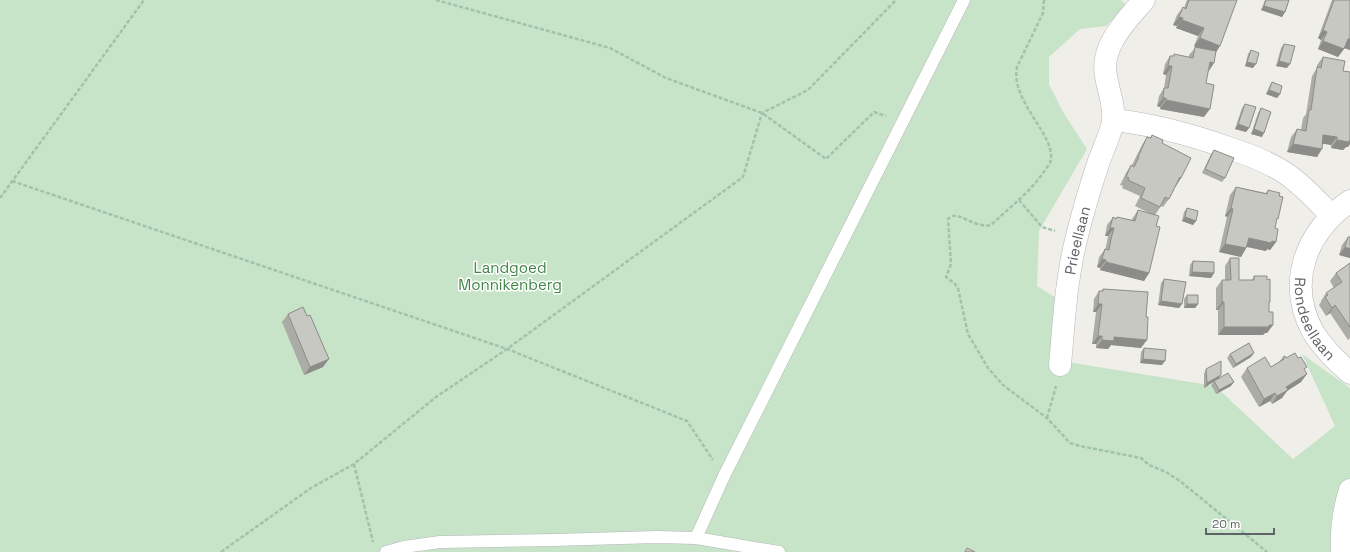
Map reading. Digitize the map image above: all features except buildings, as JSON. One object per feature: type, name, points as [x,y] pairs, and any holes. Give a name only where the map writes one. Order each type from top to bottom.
[{"type":"street","name":"Prieellaan","points":[[1060,365],[1066,302],[1076,238],[1097,167],[1113,120],[1111,97],[1105,75],[1105,63],[1115,35],[1144,0]]},
{"type":"street","points":[[1113,120],[1132,122],[1198,137],[1250,156],[1282,171],[1310,194],[1332,216]]},
{"type":"street","name":"Rondeellaan","points":[[1350,201],[1322,226],[1311,243],[1301,276],[1302,304],[1314,332],[1336,360],[1350,373]]},
{"type":"street","points":[[1342,552],[1342,523],[1350,490]]},
{"type":"lane","points":[[696,538],[724,476],[964,0]]},
{"type":"lane","points":[[386,552],[440,542],[656,537],[696,538],[779,552]]},
{"type":"path","points":[[0,198],[144,0]]},
{"type":"path","points":[[436,0],[610,48],[666,78],[762,113],[826,159],[874,112],[903,120]]},
{"type":"path","points":[[221,552],[311,488],[354,464],[436,397],[508,349],[743,177],[762,113],[808,90],[896,0]]},
{"type":"path","points":[[1044,0],[1043,13],[1017,68],[1015,76],[1023,102],[1042,131],[1050,149],[1050,163],[1034,185],[991,225],[984,226],[971,223],[959,216],[953,216],[948,219],[951,264],[946,277],[958,288],[968,334],[988,368],[1003,385],[1047,418],[1070,443],[1141,458],[1149,465],[1166,472],[1180,481],[1267,552]]},
{"type":"path","points":[[12,181],[508,349],[687,421],[724,476]]},
{"type":"path","points":[[1019,200],[1042,226]]},
{"type":"path","points":[[1047,418],[1054,395],[1060,365]]},
{"type":"path","points":[[354,464],[374,545]]},
{"type":"green space","name":"Landgoed Monnikenberg","points":[[0,0],[1121,0],[1127,6],[1106,26],[1080,29],[1049,57],[1049,84],[1063,112],[1087,149],[1039,231],[1037,286],[1056,298],[1049,359],[1215,386],[1293,459],[1335,426],[1302,354],[1350,388],[1350,477],[1337,511],[1339,552],[0,552]]}]
